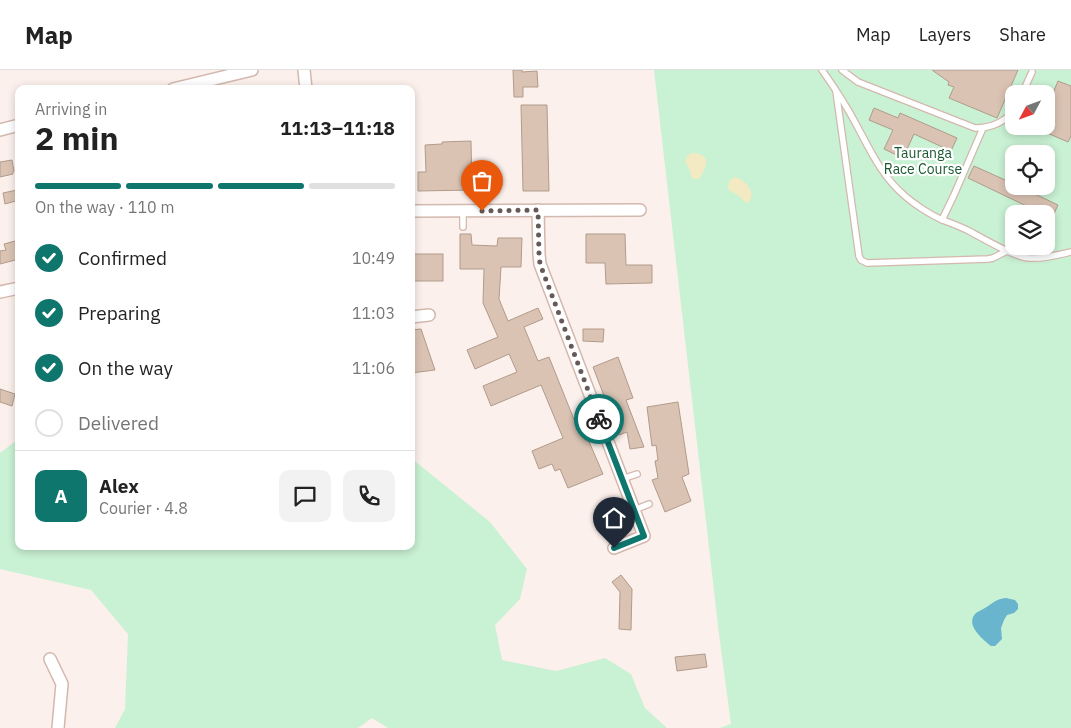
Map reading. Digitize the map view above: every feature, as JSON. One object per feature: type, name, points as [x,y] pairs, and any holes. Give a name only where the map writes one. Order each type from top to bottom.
[{"type":"street","points":[[190,85],[252,70]]},
{"type":"street","points":[[304,70],[306,85]]},
{"type":"street","points":[[0,130],[15,126]]},
{"type":"street","points":[[415,210],[640,210]]},
{"type":"street","points":[[538,210],[540,264],[644,536],[614,548]]},
{"type":"street","points":[[0,292],[15,289]]},
{"type":"street","points":[[415,317],[429,315]]},
{"type":"street","points":[[50,659],[62,684],[58,728]]},
{"type":"lane","points":[[822,70],[836,89],[870,151],[892,185],[913,203],[942,220],[956,224],[1005,250]]},
{"type":"lane","points":[[842,70],[858,82],[974,128],[993,126],[1005,119]]},
{"type":"lane","points":[[1026,85],[1032,72]]},
{"type":"lane","points":[[836,89],[860,260],[867,263],[988,259],[1005,252]]},
{"type":"lane","points":[[942,220],[983,128]]},
{"type":"lane","points":[[462,227],[463,211]]},
{"type":"lane","points":[[1019,255],[1028,258],[1071,252]]},
{"type":"lane","points":[[622,479],[637,474]]},
{"type":"lane","points":[[634,510],[649,504]]},
{"type":"green space","name":"Tauranga Race Course","points":[[654,70],[1071,70],[1071,728],[720,728],[731,724]]},
{"type":"green space","points":[[15,442],[15,550],[415,550],[415,461],[490,522],[527,569],[520,599],[495,625],[502,660],[556,671],[605,658],[631,674],[645,708],[667,728],[388,728],[372,718],[358,728],[115,728],[125,709],[128,634],[91,590],[0,569],[0,453]]},
{"type":"sand","points":[[691,153],[702,155],[706,160],[704,171],[698,179],[693,179],[685,162]]},
{"type":"sand","points":[[734,177],[742,180],[749,187],[752,195],[748,203],[729,190],[729,183]]},
{"type":"water","points":[[1006,598],[1015,600],[1018,604],[1018,609],[1014,613],[1007,615],[1001,628],[1002,639],[995,646],[991,646],[974,628],[973,619],[977,612],[997,600]]},
{"type":"building","points":[[513,70],[522,70],[522,72],[537,71],[538,87],[523,87],[523,97],[514,97]]},
{"type":"building","points":[[932,70],[1018,70],[1011,85],[1005,85],[1005,100],[997,118],[949,98],[954,87],[948,85],[949,82]]},
{"type":"building","points":[[1058,81],[1071,86],[1071,136],[1068,142],[1052,135],[1055,135],[1055,88]]},
{"type":"building","points":[[521,105],[547,105],[549,191],[523,191]]},
{"type":"building","points":[[874,108],[898,118],[900,113],[957,138],[951,151],[914,134],[903,158],[884,149],[893,130],[869,120]]},
{"type":"building","points":[[471,141],[472,190],[418,191],[418,172],[426,172],[425,145],[442,144],[442,142]]},
{"type":"building","points":[[12,160],[13,174],[0,177],[0,162]]},
{"type":"building","points":[[974,166],[1005,180],[1005,195],[1037,195],[1058,205],[1055,212],[1055,205],[1024,205],[968,178]]},
{"type":"building","points":[[15,190],[15,201],[5,204],[3,193]]},
{"type":"building","points":[[460,234],[471,234],[472,245],[497,246],[498,238],[522,238],[521,267],[501,267],[499,299],[508,321],[538,308],[543,319],[524,327],[538,361],[549,357],[579,432],[584,430],[603,474],[568,488],[560,469],[555,471],[552,464],[539,469],[532,451],[563,438],[541,385],[491,406],[483,386],[517,372],[509,354],[475,369],[467,350],[498,337],[483,303],[484,269],[460,269]]},
{"type":"building","points":[[586,234],[625,234],[626,265],[652,265],[652,283],[606,284],[605,263],[586,263]]},
{"type":"building","points":[[15,241],[15,260],[0,264],[0,251],[6,250],[4,244]]},
{"type":"building","points":[[415,254],[443,254],[443,281],[415,281]]},
{"type":"building","points":[[421,329],[435,370],[415,372],[415,330]]},
{"type":"building","points":[[583,329],[604,329],[603,342],[583,341]]},
{"type":"building","points":[[618,357],[633,398],[626,400],[644,447],[630,449],[627,432],[619,435],[593,367]]},
{"type":"building","points":[[0,389],[15,394],[12,406],[0,402]]},
{"type":"building","points":[[678,402],[689,474],[682,477],[691,501],[665,512],[652,480],[658,478],[655,461],[658,460],[656,445],[652,446],[647,407]]},
{"type":"building","points":[[621,575],[632,589],[631,630],[619,629],[620,592],[612,582]]},
{"type":"building","points":[[705,654],[707,667],[677,671],[675,657]]},
{"type":"way so far","points":[[482,211],[538,210],[540,264],[599,419]]},
{"type":"route","points":[[599,419],[644,536],[614,548]]}]
